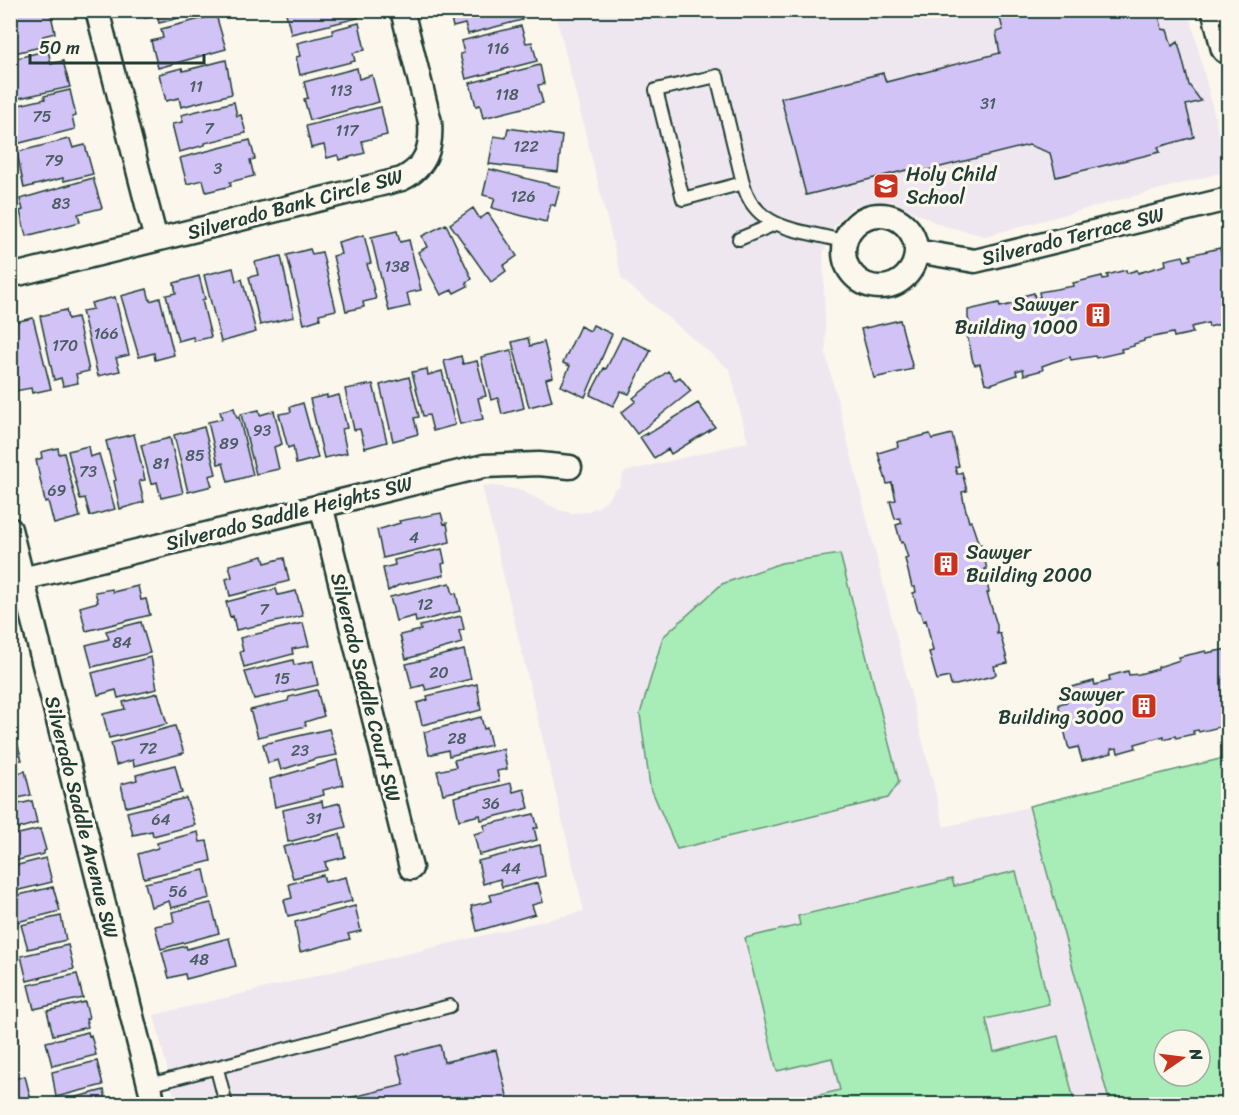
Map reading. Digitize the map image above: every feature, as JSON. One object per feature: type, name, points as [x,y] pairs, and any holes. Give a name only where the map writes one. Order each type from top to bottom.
[{"type":"street","points":[[97,10],[156,240]]},
{"type":"street","name":"Silverado Bank Circle SW","points":[[10,276],[402,179],[420,166],[427,156],[431,140],[430,122],[402,10]]},
{"type":"street","points":[[1220,10],[1228,47]]},
{"type":"street","name":"Silverado Terrace SW","points":[[916,251],[975,261],[1228,199]]},
{"type":"street","points":[[877,215],[888,216],[899,220],[908,228],[914,239],[916,251],[914,262],[909,273],[901,281],[890,286],[866,285],[849,269],[844,258],[845,242],[855,225],[865,218],[877,215]]},
{"type":"street","name":"Silverado Saddle Heights SW","points":[[17,581],[484,466],[538,464],[570,467]]},
{"type":"street","name":"Silverado Saddle Court SW","points":[[321,505],[411,868]]},
{"type":"street","name":"Silverado Saddle Avenue SW","points":[[10,529],[17,581],[152,1095]]},
{"type":"lane","points":[[744,183],[682,199],[656,90],[717,76],[744,183],[746,193],[756,210],[775,224],[845,242]]},
{"type":"lane","points":[[739,239],[775,224]]},
{"type":"lane","points":[[152,1095],[217,1069],[450,1006]]},
{"type":"lane","points":[[217,1069],[226,1104]]},
{"type":"shaded area","points":[[555,11],[1189,11],[1228,171],[985,236],[941,225],[892,201],[852,207],[834,226],[823,254],[826,355],[944,827],[1029,807],[1110,1104],[176,1104],[154,1015],[584,911],[482,486],[520,490],[559,510],[572,513],[586,512],[600,506],[610,497],[615,488],[619,488],[624,472],[748,442],[730,370],[622,279]]},
{"type":"green space","points":[[840,554],[899,782],[888,798],[677,849],[650,786],[640,714],[663,637],[722,584],[781,563]]},
{"type":"green space","points":[[1228,757],[1228,1104],[1110,1104],[1029,806]]},
{"type":"green space","points":[[1016,871],[1049,1004],[986,1019],[994,1052],[1058,1036],[1075,1104],[787,1104],[840,1090],[832,1058],[777,1071],[745,938],[800,925],[798,916],[952,879],[954,886]]},
{"type":"building","points":[[28,10],[50,10],[55,33],[43,36],[45,46],[10,54],[10,17]]},
{"type":"building","points":[[143,10],[209,10],[159,23],[157,15],[145,18]]},
{"type":"building","points":[[287,10],[357,10],[358,18],[291,34]]},
{"type":"building","points":[[449,10],[520,10],[522,20],[468,34],[465,24],[453,27]]},
{"type":"building","points":[[998,10],[1158,10],[1162,29],[1167,30],[1172,46],[1178,42],[1189,85],[1201,101],[1186,105],[1194,137],[1158,147],[1160,152],[1056,177],[1050,153],[1029,145],[908,175],[907,170],[806,195],[781,98],[883,73],[886,82],[1000,53],[996,32],[1003,30]]},
{"type":"building","points":[[216,15],[226,49],[158,68],[151,41],[163,38],[161,29]]},
{"type":"building","points":[[359,23],[365,50],[353,53],[355,61],[300,75],[296,57],[300,56],[297,43],[333,34],[332,30]]},
{"type":"building","points":[[521,26],[526,43],[532,42],[537,61],[466,79],[460,54],[464,53],[461,41]]},
{"type":"building","points":[[48,50],[51,64],[63,61],[70,87],[10,100],[10,60]]},
{"type":"building","points":[[226,60],[232,94],[181,107],[179,98],[166,101],[159,74],[182,68],[183,71]]},
{"type":"building","points":[[540,65],[544,84],[538,85],[543,103],[483,118],[480,105],[476,106],[470,83]]},
{"type":"building","points":[[357,68],[359,79],[372,75],[379,102],[310,120],[304,99],[308,98],[304,82]]},
{"type":"building","points":[[70,90],[76,116],[72,117],[75,129],[16,144],[10,127],[10,107],[45,99],[44,96]]},
{"type":"building","points":[[234,102],[237,116],[241,115],[246,133],[179,152],[172,124],[183,122],[181,115]]},
{"type":"building","points":[[381,107],[387,135],[362,141],[365,153],[339,160],[338,155],[327,158],[324,145],[311,148],[306,126]]},
{"type":"building","points":[[508,128],[562,136],[558,172],[489,164],[494,136],[506,138]]},
{"type":"building","points":[[68,139],[73,148],[85,145],[93,174],[64,181],[63,178],[24,188],[17,152]]},
{"type":"building","points":[[250,140],[255,159],[250,160],[254,176],[230,182],[231,186],[206,192],[203,180],[187,184],[180,158]]},
{"type":"building","points":[[489,169],[560,187],[555,206],[551,204],[546,222],[492,208],[495,198],[483,195]]},
{"type":"building","points":[[93,178],[102,208],[78,214],[80,222],[26,236],[20,211],[23,210],[20,199]]},
{"type":"building","points":[[473,208],[480,219],[488,213],[517,256],[503,266],[506,271],[491,282],[450,224]]},
{"type":"building","points":[[446,224],[472,279],[466,282],[468,286],[454,293],[452,290],[441,295],[418,252],[427,247],[422,236]]},
{"type":"building","points":[[397,231],[400,242],[409,240],[421,290],[407,293],[410,306],[389,311],[371,237]]},
{"type":"building","points":[[364,235],[371,263],[367,264],[376,299],[363,302],[364,307],[346,311],[333,256],[341,254],[338,242]]},
{"type":"building","name":"Sawyer Building 1000","points":[[1220,248],[1223,262],[1228,260],[1228,322],[1209,327],[1208,323],[1191,327],[1193,333],[1174,337],[1173,333],[1144,339],[1134,346],[1121,349],[1122,352],[1096,358],[1095,356],[1071,360],[1070,357],[1042,366],[1043,370],[1024,375],[1023,369],[1016,371],[1017,375],[991,384],[985,383],[980,364],[975,365],[973,362],[967,335],[967,332],[972,331],[968,310],[999,303],[1000,307],[1017,303],[1015,298],[1034,293],[1035,299],[1040,297],[1039,292],[1074,286],[1073,283],[1102,276],[1103,279],[1108,278],[1107,275],[1126,270],[1127,273],[1137,270],[1138,273],[1166,265],[1165,260],[1183,256],[1185,261],[1191,259],[1190,255]]},
{"type":"building","points":[[310,249],[312,254],[322,252],[336,310],[319,314],[320,319],[304,324],[287,255]]},
{"type":"building","points":[[281,256],[294,317],[260,325],[249,277],[258,275],[255,262]]},
{"type":"building","points":[[233,268],[236,281],[242,279],[256,332],[221,342],[204,275]]},
{"type":"building","points":[[199,276],[211,337],[194,341],[193,337],[178,341],[166,295],[176,293],[174,283]]},
{"type":"building","points":[[147,289],[150,301],[160,298],[174,355],[155,360],[154,353],[139,357],[121,296]]},
{"type":"building","points":[[115,297],[129,355],[116,358],[120,371],[98,376],[82,311],[93,309],[91,303]]},
{"type":"building","points":[[66,310],[68,319],[77,317],[89,371],[76,374],[78,383],[63,386],[61,378],[54,380],[40,316]]},
{"type":"building","points":[[33,318],[51,389],[32,393],[31,388],[15,391],[10,379],[10,348],[13,347],[10,323]]},
{"type":"building","points":[[900,320],[913,369],[874,378],[861,329]]},
{"type":"building","points":[[593,325],[612,334],[585,397],[561,386],[570,366],[563,363],[580,326],[590,331]]},
{"type":"building","points":[[622,337],[651,350],[629,394],[621,391],[613,406],[590,395]]},
{"type":"building","points":[[528,338],[530,346],[544,342],[553,377],[546,379],[552,401],[529,407],[512,342]]},
{"type":"building","points":[[511,350],[524,408],[502,414],[498,398],[491,400],[481,357]]},
{"type":"building","points":[[461,356],[463,364],[477,361],[486,396],[478,398],[483,419],[460,424],[444,361]]},
{"type":"building","points":[[427,369],[428,375],[442,371],[455,425],[433,431],[429,415],[423,416],[412,372]]},
{"type":"building","points":[[668,371],[675,380],[680,377],[691,391],[637,434],[621,413],[636,401],[633,398]]},
{"type":"building","points":[[409,377],[419,417],[414,418],[418,434],[393,441],[380,385]]},
{"type":"building","points":[[373,384],[387,442],[365,448],[360,429],[354,430],[345,389]]},
{"type":"building","points":[[327,395],[327,398],[339,395],[347,428],[342,429],[347,453],[324,458],[310,399]]},
{"type":"building","points":[[303,403],[318,458],[296,464],[293,446],[288,448],[279,414],[291,412],[290,407]]},
{"type":"building","points":[[698,403],[715,427],[671,454],[668,449],[654,458],[640,437],[647,433],[647,435]]},
{"type":"building","points":[[234,408],[237,418],[239,417],[253,475],[228,482],[223,463],[218,464],[208,422],[222,419],[220,411]]},
{"type":"building","points":[[259,410],[260,415],[274,411],[282,444],[274,447],[279,469],[256,474],[241,414]]},
{"type":"building","points":[[204,427],[216,474],[209,476],[212,486],[188,492],[174,435]]},
{"type":"building","points":[[134,434],[145,480],[139,481],[144,502],[120,509],[114,481],[116,480],[106,441]]},
{"type":"building","name":"Sawyer Building 2000","points":[[930,434],[932,439],[952,434],[959,466],[955,467],[957,474],[962,472],[967,491],[962,492],[964,503],[969,522],[971,521],[979,545],[981,544],[987,569],[985,569],[989,593],[987,593],[997,625],[997,634],[1000,633],[1008,663],[994,666],[996,674],[993,676],[956,685],[951,685],[949,677],[937,680],[929,652],[933,651],[926,620],[923,621],[918,611],[913,593],[916,592],[915,587],[912,587],[905,559],[908,558],[896,525],[902,523],[900,518],[895,519],[890,501],[896,500],[892,483],[887,484],[878,453],[898,447],[897,442]]},
{"type":"building","points":[[170,438],[183,493],[161,498],[157,482],[151,484],[141,445]]},
{"type":"building","points":[[88,446],[90,457],[99,454],[115,509],[90,516],[85,498],[80,499],[68,451]]},
{"type":"building","points":[[58,448],[59,454],[64,453],[80,517],[54,524],[48,501],[45,502],[36,460],[42,458],[41,452]]},
{"type":"building","points":[[441,513],[444,524],[447,523],[450,542],[383,558],[377,530],[400,523],[399,521]]},
{"type":"building","points":[[442,549],[445,563],[442,564],[444,575],[399,585],[388,591],[383,568],[395,565],[394,560]]},
{"type":"building","points":[[263,556],[265,563],[284,558],[289,581],[230,596],[226,579],[232,577],[229,565]]},
{"type":"building","points":[[450,583],[453,594],[456,593],[460,611],[416,622],[415,616],[396,621],[390,597]]},
{"type":"building","points":[[138,586],[141,600],[146,599],[150,615],[86,631],[80,607],[98,602],[95,592],[112,589],[113,592]]},
{"type":"building","points":[[276,589],[278,595],[296,591],[303,616],[236,630],[233,616],[230,617],[226,602]]},
{"type":"building","points":[[461,616],[464,629],[459,631],[462,643],[406,659],[400,635],[421,630],[420,626]]},
{"type":"building","points":[[141,622],[150,653],[92,667],[86,645],[109,639],[106,631]]},
{"type":"building","points":[[303,623],[309,646],[292,649],[293,654],[244,667],[240,652],[243,651],[240,638]]},
{"type":"building","name":"Sawyer Building 3000","points":[[1228,649],[1228,725],[1199,732],[1198,730],[1193,731],[1194,734],[1176,738],[1175,736],[1164,739],[1164,736],[1135,744],[1136,748],[1118,753],[1117,748],[1111,749],[1112,753],[1082,761],[1078,747],[1070,749],[1068,746],[1059,708],[1059,704],[1067,702],[1064,689],[1094,681],[1095,685],[1110,681],[1109,676],[1128,671],[1129,675],[1158,669],[1158,667],[1180,660],[1179,657]]},
{"type":"building","points":[[464,650],[471,679],[426,690],[424,685],[412,688],[406,664]]},
{"type":"building","points":[[151,657],[157,689],[118,698],[116,690],[98,695],[92,673]]},
{"type":"building","points":[[293,660],[294,665],[313,661],[318,685],[254,699],[245,672]]},
{"type":"building","points":[[477,684],[481,710],[422,725],[417,703],[428,700],[427,696]]},
{"type":"building","points":[[317,690],[324,716],[305,722],[306,726],[258,737],[250,710],[288,701],[289,697]]},
{"type":"building","points":[[158,693],[167,724],[109,738],[103,714],[125,709],[123,702]]},
{"type":"building","points":[[481,717],[484,729],[487,728],[491,745],[449,756],[448,750],[429,755],[424,732]]},
{"type":"building","points":[[175,726],[184,753],[134,766],[133,760],[116,765],[111,743]]},
{"type":"building","points":[[329,729],[337,755],[315,759],[281,770],[278,760],[268,763],[263,744]]},
{"type":"building","points":[[17,742],[22,760],[17,761],[19,767],[10,769],[10,744]]},
{"type":"building","points":[[503,749],[507,769],[497,771],[499,781],[443,794],[437,771],[456,767],[454,760]]},
{"type":"building","points":[[337,760],[343,785],[323,790],[324,795],[275,807],[270,779]]},
{"type":"building","points":[[175,765],[182,793],[126,807],[121,784],[137,780],[136,775]]},
{"type":"building","points":[[25,771],[31,795],[10,800],[10,775]]},
{"type":"building","points":[[511,783],[513,792],[524,789],[529,808],[481,820],[480,815],[459,820],[454,797]]},
{"type":"building","points":[[186,798],[195,825],[153,836],[152,831],[133,835],[127,812]]},
{"type":"building","points":[[32,801],[37,823],[10,831],[10,806]]},
{"type":"building","points":[[322,801],[323,807],[340,803],[346,827],[288,842],[283,810]]},
{"type":"building","points":[[534,814],[538,828],[534,828],[537,840],[479,855],[474,834],[485,831],[484,825]]},
{"type":"building","points":[[40,829],[46,850],[44,854],[10,862],[10,836]]},
{"type":"building","points":[[198,832],[200,842],[207,841],[211,861],[144,878],[138,854],[158,848],[157,843]]},
{"type":"building","points":[[340,834],[345,857],[325,862],[327,870],[293,878],[283,847]]},
{"type":"building","points":[[540,845],[545,876],[502,887],[500,879],[483,884],[478,861]]},
{"type":"building","points":[[46,858],[52,882],[11,892],[10,867]]},
{"type":"building","points":[[204,870],[210,898],[171,908],[169,901],[151,907],[145,883]]},
{"type":"building","points":[[323,875],[325,882],[346,877],[352,901],[288,916],[284,900],[292,898],[289,884]]},
{"type":"building","points":[[538,883],[543,902],[532,905],[535,914],[477,931],[471,906],[492,901],[490,895]]},
{"type":"building","points":[[53,887],[60,911],[13,923],[10,897]]},
{"type":"building","points":[[211,903],[219,933],[161,949],[155,926],[174,922],[172,912]]},
{"type":"building","points":[[355,906],[361,931],[348,934],[350,939],[300,952],[295,922]]},
{"type":"building","points":[[61,916],[66,940],[28,949],[21,925]]},
{"type":"building","points":[[229,938],[236,966],[186,979],[185,974],[169,978],[162,952],[186,946],[187,949]]},
{"type":"building","points":[[68,945],[74,969],[27,981],[21,956]]},
{"type":"building","points":[[77,974],[83,998],[34,1009],[28,985]]},
{"type":"building","points":[[85,1002],[89,1018],[86,1019],[88,1027],[53,1035],[47,1011]]},
{"type":"building","points":[[13,1018],[18,1041],[10,1043],[10,1019]]},
{"type":"building","points":[[88,1032],[89,1036],[91,1035],[96,1055],[52,1066],[46,1042]]},
{"type":"building","points":[[440,1045],[444,1062],[496,1050],[509,1104],[323,1104],[404,1085],[397,1056]]},
{"type":"building","points":[[97,1061],[103,1085],[56,1097],[52,1072]]},
{"type":"building","points":[[25,1076],[31,1100],[10,1104],[10,1080]]},
{"type":"building","points":[[104,1090],[107,1104],[66,1104],[65,1100]]},
{"type":"place","name":"Holy Child School","points":[[886,186]]},
{"type":"place","name":"Sawyer Building 1000","points":[[1098,315]]},
{"type":"place","name":"Sawyer Building 2000","points":[[946,564]]},
{"type":"place","name":"Sawyer Building 3000","points":[[1144,706]]}]
